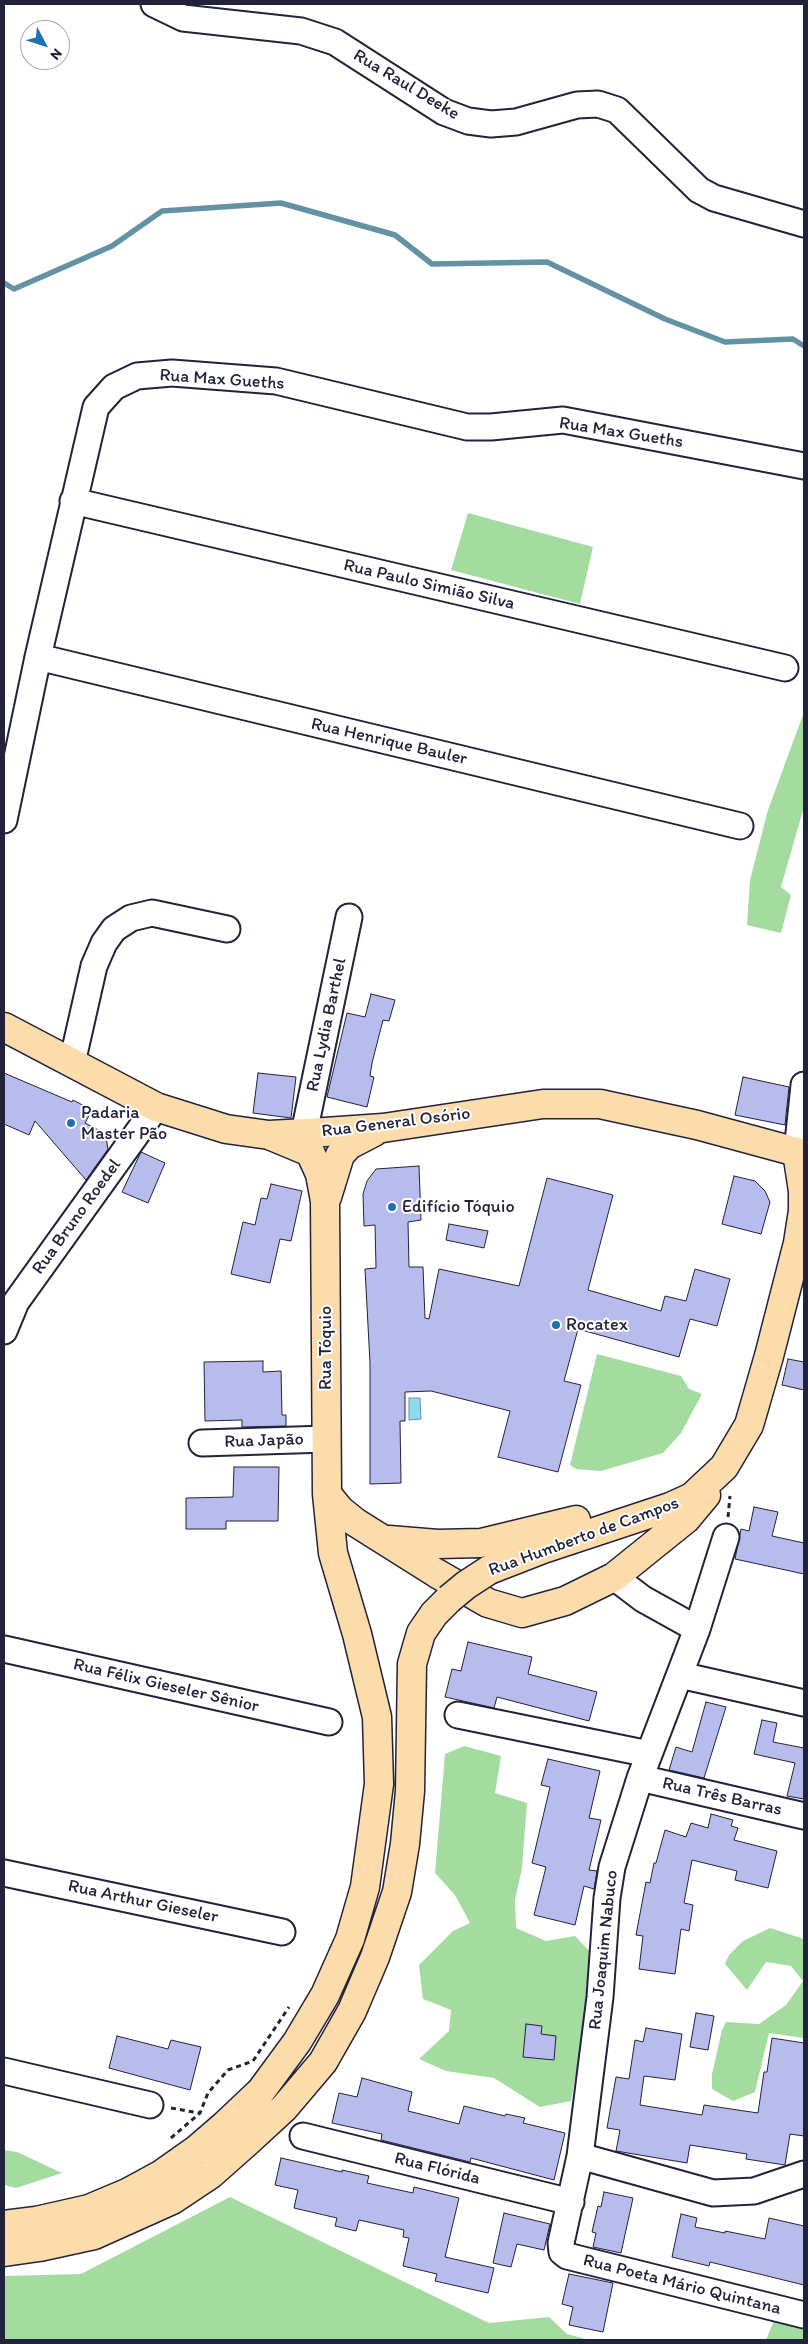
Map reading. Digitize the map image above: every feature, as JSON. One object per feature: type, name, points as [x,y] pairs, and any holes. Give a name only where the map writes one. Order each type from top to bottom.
[{"type":"main road","name":"Rua General Osório","points":[[4,1027],[156,1107],[226,1129],[269,1135],[383,1128],[543,1104],[600,1104],[697,1125],[801,1153]]},
{"type":"main road","name":"Rua Tóquio","points":[[326,1201],[340,1155],[348,1145],[358,1138],[383,1128]]},
{"type":"main road","name":"Rua Tóquio","points":[[269,1135],[310,1152],[319,1169],[326,1201],[327,1494]]},
{"type":"main road","name":"Rua Humberto de Campos","points":[[4,2252],[40,2247],[94,2235],[172,2200],[211,2174],[246,2143],[284,2108],[323,2062],[352,2011],[375,1957],[397,1892],[405,1844],[410,1791],[412,1664],[421,1633],[434,1614],[449,1599],[489,1570],[670,1507],[692,1496],[724,1467],[749,1425],[801,1238],[804,1191],[801,1153]]},
{"type":"main road","points":[[385,1539],[438,1544],[481,1542],[549,1528],[594,1515],[670,1487],[698,1470],[726,1448],[749,1425]]},
{"type":"main road","points":[[327,1494],[340,1510],[370,1532],[385,1539],[436,1573],[488,1603],[522,1613],[565,1601],[614,1577],[686,1519],[705,1497],[713,1478]]},
{"type":"main road","points":[[4,2224],[36,2221],[89,2209],[162,2174],[196,2150],[256,2096],[297,2042],[324,1994],[350,1939],[365,1887],[379,1784],[377,1717],[357,1634],[333,1553],[327,1494]]},
{"type":"street","name":"Rua Raul Deeke","points":[[154,4],[158,8],[183,18],[300,31],[335,42],[444,112],[468,122],[491,124],[516,122],[577,104],[598,104],[617,110],[699,190],[714,198],[804,224]]},
{"type":"street","name":"Rua Max Gueths","points":[[4,820],[38,657],[96,407],[114,387],[137,376],[172,373],[276,381],[468,427],[491,427],[563,420],[804,466]]},
{"type":"street","name":"Rua Paulo Simião Silva","points":[[73,501],[785,668]]},
{"type":"street","name":"Rua Henrique Bauler","points":[[38,657],[740,826]]},
{"type":"street","points":[[72,1063],[94,966],[104,943],[114,929],[131,918],[152,913],[227,929]]},
{"type":"street","name":"Rua Lydia Barthel","points":[[304,1133],[349,917]]},
{"type":"street","points":[[801,1153],[804,1085]]},
{"type":"street","name":"Rua Bruno Roedel","points":[[4,1331],[16,1302],[156,1107]]},
{"type":"street","name":"Rua Japão","points":[[202,1443],[326,1439]]},
{"type":"street","name":"Rua Joaquim Nabuco","points":[[562,2252],[561,2243],[580,2156],[600,1997],[606,1898],[612,1867],[640,1778],[697,1629],[726,1537]]},
{"type":"street","points":[[614,1577],[643,1600],[697,1629]]},
{"type":"street","name":"Rua Félix Gieseler Sênior","points":[[4,1649],[329,1722]]},
{"type":"street","points":[[680,1675],[804,1703]]},
{"type":"street","points":[[458,1715],[649,1754]]},
{"type":"street","name":"Rua Três Barras","points":[[640,1778],[804,1816]]},
{"type":"street","name":"Rua Arthur Gieseler","points":[[4,1873],[282,1932]]},
{"type":"street","points":[[4,2071],[150,2105]]},
{"type":"street","name":"Rua Flórida","points":[[303,2136],[571,2202]]},
{"type":"street","points":[[580,2156],[713,2193],[754,2191],[804,2174]]},
{"type":"street","name":"Rua Poeta Mário Quintana","points":[[562,2252],[567,2256],[804,2315]]},
{"type":"path","points":[[163,2144],[200,2113],[208,2094],[228,2070],[253,2060],[292,2003]]},
{"type":"path","points":[[150,2105],[200,2113]]},
{"type":"green space","points":[[468,513],[593,547],[580,604],[451,570]]},
{"type":"green space","points":[[804,712],[804,807],[781,887],[791,895],[781,933],[747,925],[750,880],[768,810]]},
{"type":"green space","points":[[597,1354],[681,1376],[689,1389],[702,1394],[681,1433],[663,1453],[601,1471],[576,1469],[570,1465]]},
{"type":"green space","points":[[464,1746],[501,1756],[495,1793],[527,1803],[522,1868],[515,1900],[516,1928],[546,1941],[575,1936],[594,1956],[571,2101],[540,2107],[494,2078],[446,2071],[419,2059],[449,2031],[451,2010],[423,1999],[419,1965],[453,1931],[470,1923],[455,1895],[435,1873],[445,1754]]},
{"type":"green space","points":[[770,1928],[804,1939],[804,2038],[769,2033],[755,2092],[733,2101],[712,2089],[712,2074],[722,2030],[726,2022],[759,2024],[786,2005],[803,1981],[791,1966],[766,1962],[747,1990],[725,1964],[729,1955],[743,1941]]},
{"type":"green space","points":[[4,2150],[17,2152],[62,2173],[16,2188],[4,2185]]},
{"type":"green space","points":[[230,2197],[489,2323],[549,2317],[567,2334],[589,2340],[4,2340],[4,2276],[81,2274]]},
{"type":"green space","points":[[775,2318],[804,2326],[804,2340],[766,2340]]},
{"type":"water","points":[[409,1398],[420,1398],[421,1419],[409,1420]]},
{"type":"building","points":[[371,994],[395,1000],[389,1021],[383,1020],[372,1063],[370,1076],[374,1077],[367,1107],[327,1097],[347,1013],[365,1017]]},
{"type":"building","points":[[4,1073],[72,1102],[73,1100],[92,1110],[85,1123],[102,1132],[106,1137],[108,1149],[86,1180],[35,1121],[29,1135],[4,1124]]},
{"type":"building","points":[[258,1073],[296,1077],[291,1118],[253,1113]]},
{"type":"building","points":[[743,1077],[789,1087],[785,1125],[735,1115]]},
{"type":"building","points":[[141,1152],[165,1163],[148,1203],[122,1192]]},
{"type":"building","points":[[419,1166],[421,1220],[408,1222],[409,1267],[423,1267],[425,1318],[429,1319],[439,1269],[519,1286],[547,1178],[613,1195],[588,1290],[661,1311],[665,1296],[686,1301],[695,1269],[730,1279],[717,1326],[690,1319],[679,1357],[578,1329],[564,1381],[581,1385],[558,1472],[498,1457],[510,1411],[431,1391],[405,1392],[405,1421],[400,1421],[401,1483],[370,1484],[370,1363],[365,1269],[376,1268],[375,1225],[364,1226],[363,1194],[367,1181],[376,1169]]},
{"type":"building","points":[[734,1176],[755,1181],[765,1191],[770,1202],[761,1234],[722,1224]]},
{"type":"building","points":[[271,1184],[302,1191],[291,1241],[280,1239],[270,1283],[231,1274],[243,1222],[255,1225],[261,1198],[267,1199]]},
{"type":"building","points":[[449,1224],[488,1231],[484,1248],[446,1240]]},
{"type":"building","points":[[788,1359],[804,1362],[804,1390],[782,1385]]},
{"type":"building","points":[[263,1361],[263,1372],[281,1371],[282,1415],[286,1415],[286,1426],[242,1427],[242,1420],[205,1421],[204,1362]]},
{"type":"building","points":[[234,1467],[279,1467],[278,1521],[226,1521],[226,1529],[186,1529],[186,1498],[233,1497]]},
{"type":"building","points":[[754,1507],[778,1512],[772,1536],[804,1543],[804,1574],[735,1559],[741,1529],[749,1531]]},
{"type":"building","points":[[468,1642],[532,1657],[528,1674],[597,1692],[589,1721],[497,1697],[494,1708],[445,1697],[452,1669],[461,1671]]},
{"type":"building","points":[[706,1702],[726,1707],[704,1778],[669,1770],[676,1747],[692,1752]]},
{"type":"building","points":[[762,1720],[777,1723],[773,1742],[804,1748],[804,1799],[787,1796],[795,1763],[754,1754]]},
{"type":"building","points":[[548,1759],[600,1771],[589,1818],[601,1820],[589,1870],[597,1871],[594,1889],[584,1886],[575,1925],[534,1915],[546,1867],[532,1863],[550,1787],[541,1785]]},
{"type":"building","points":[[711,1814],[733,1820],[731,1826],[738,1828],[734,1840],[777,1851],[768,1888],[735,1880],[737,1871],[692,1860],[684,1903],[693,1905],[689,1931],[681,1929],[675,1974],[639,1969],[643,1936],[636,1935],[646,1882],[650,1883],[654,1863],[656,1863],[665,1830],[686,1837],[691,1823],[708,1828]]},
{"type":"building","points":[[696,2013],[714,2016],[708,2050],[690,2047]]},
{"type":"building","points":[[526,2024],[542,2026],[541,2034],[556,2036],[554,2060],[523,2057]]},
{"type":"building","points":[[646,2028],[682,2034],[675,2080],[644,2076],[640,2105],[702,2115],[704,2105],[758,2113],[764,2072],[767,2072],[772,2038],[804,2043],[804,2136],[790,2134],[785,2165],[746,2159],[747,2154],[690,2145],[687,2163],[616,2151],[620,2130],[607,2128],[616,2077],[629,2079],[635,2040],[643,2042]]},
{"type":"building","points":[[117,2036],[168,2049],[171,2040],[201,2047],[190,2090],[109,2068]]},
{"type":"building","points":[[362,2078],[412,2092],[408,2111],[459,2124],[464,2106],[505,2116],[506,2114],[525,2118],[523,2123],[565,2133],[554,2180],[471,2158],[470,2162],[381,2140],[382,2134],[332,2123],[339,2093],[357,2097]]},
{"type":"building","points":[[281,2158],[369,2176],[367,2183],[413,2193],[414,2187],[459,2198],[445,2257],[494,2268],[488,2293],[435,2281],[437,2274],[403,2266],[409,2238],[403,2237],[404,2230],[359,2220],[356,2231],[335,2226],[337,2218],[294,2208],[298,2190],[275,2185]]},
{"type":"building","points":[[604,2192],[633,2198],[621,2253],[593,2247],[596,2233],[592,2232],[598,2206],[601,2207]]},
{"type":"building","points":[[504,2213],[550,2224],[544,2250],[517,2244],[511,2267],[493,2263]]},
{"type":"building","points":[[681,2214],[697,2218],[695,2227],[765,2239],[769,2218],[804,2226],[804,2285],[710,2262],[709,2266],[672,2257]]},
{"type":"building","points":[[569,2274],[613,2283],[603,2332],[569,2325],[573,2307],[562,2304]]},
{"type":"waterway","points":[[4,283],[14,289],[112,246],[162,211],[281,203],[395,235],[432,264],[547,262],[665,319],[725,342],[793,339],[804,346]]},
{"type":"place","name":"Padaria Master Pão","points":[[71,1123]]},
{"type":"place","name":"Edifício Tóquio","points":[[392,1207]]},
{"type":"place","name":"Rocatex","points":[[556,1325]]}]
